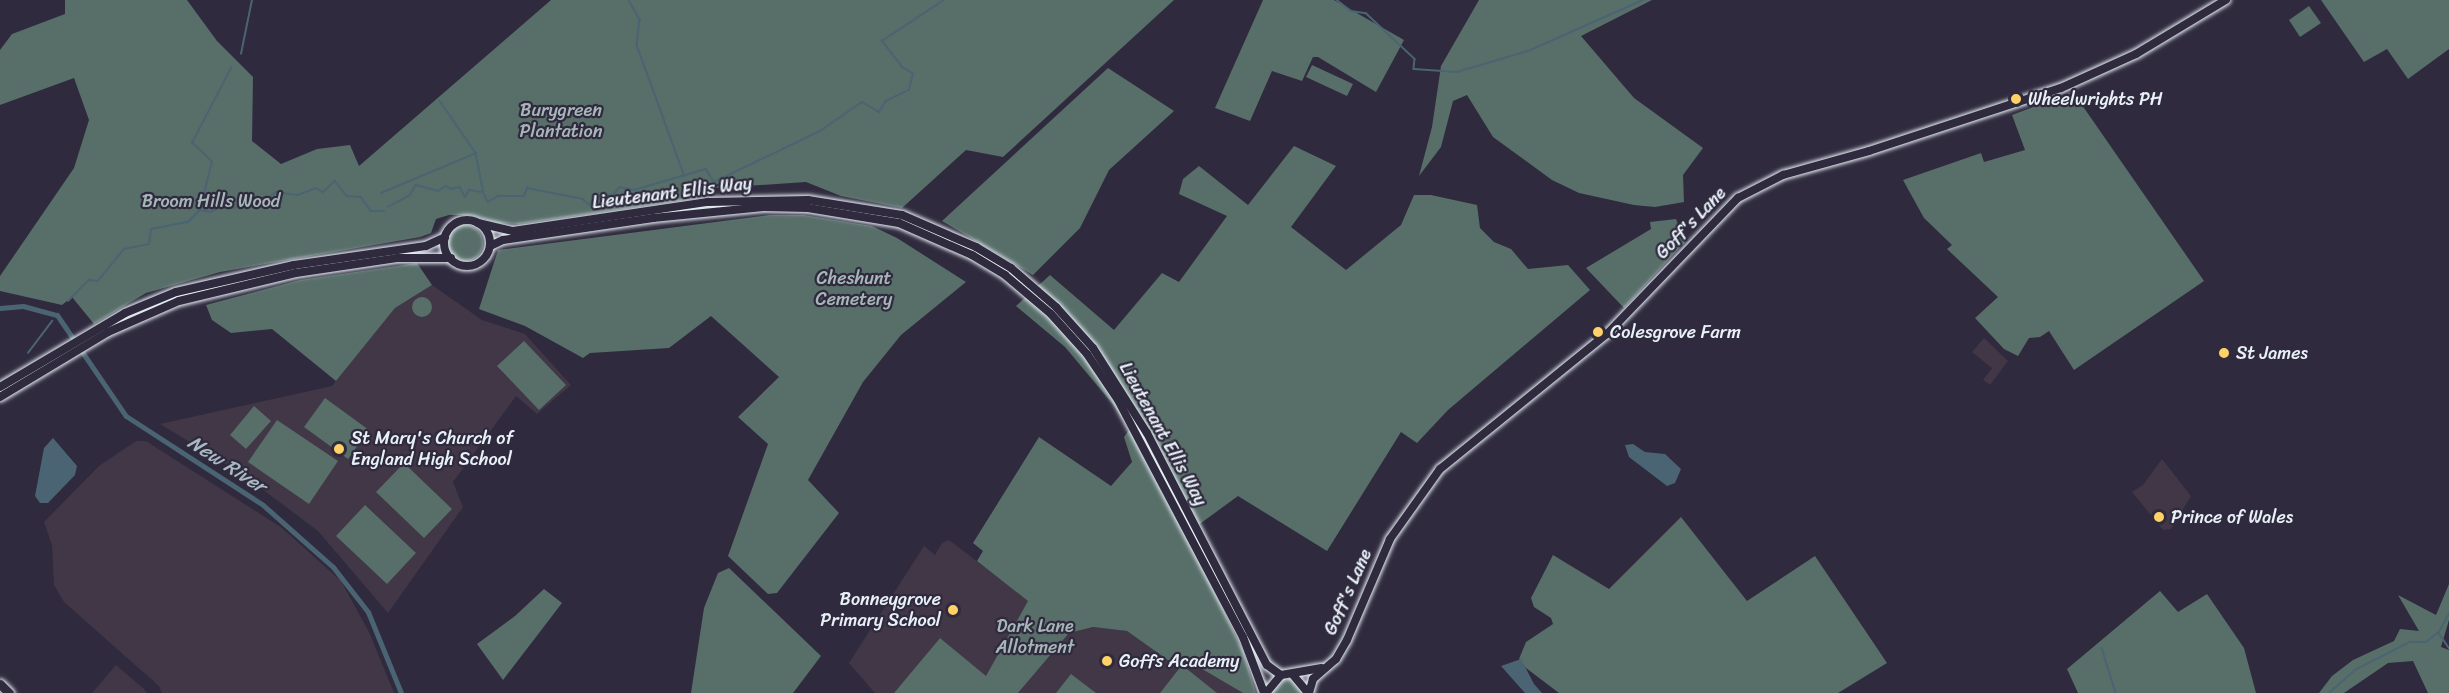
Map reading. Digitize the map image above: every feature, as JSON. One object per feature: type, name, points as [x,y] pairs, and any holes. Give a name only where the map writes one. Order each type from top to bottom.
[{"type":"highway","points":[[0,684],[9,693]]},
{"type":"main road","name":"Goff's Lane","points":[[1309,693],[1313,679],[1328,665],[1347,640],[1390,538],[1436,474],[1466,444],[1607,334],[1738,198],[1783,175],[1881,148],[2061,88],[2136,54],[2226,0]]},
{"type":"main road","name":"Lieutenant Ellis Way","points":[[0,397],[86,340],[151,301],[216,281],[294,265],[426,246],[445,237],[460,221],[513,231],[708,202],[808,200],[902,215],[976,247],[1026,281],[1093,348],[1147,433],[1268,665],[1281,675]]},
{"type":"main road","name":"Lieutenant Ellis Way","points":[[86,340],[157,309],[216,290],[397,258],[451,258],[461,264],[474,264],[485,256],[490,246],[503,240],[653,218],[763,207],[807,208],[899,223],[972,255],[1005,275],[1051,314],[1087,354],[1118,400],[1243,637],[1265,693]]},
{"type":"main road","points":[[478,223],[488,232],[490,246]]},
{"type":"main road","points":[[445,237],[451,258]]},
{"type":"main road","name":"Lieutenant Ellis Way","points":[[0,387],[66,353]]},
{"type":"main road","points":[[1265,693],[1281,675],[1293,675],[1328,665]]},
{"type":"main road","points":[[1293,675],[1309,693]]},
{"type":"shaded area","name":"St Mary's Church of England High School","points":[[432,285],[482,320],[525,334],[571,385],[537,414],[516,396],[453,482],[463,507],[388,613],[318,531],[242,474],[160,424],[332,386],[395,308]]},
{"type":"shaded area","points":[[1984,338],[2008,361],[1990,385],[1983,380],[1992,368],[1972,352]]},
{"type":"shaded area","points":[[136,441],[146,441],[282,528],[341,581],[369,632],[394,693],[162,693],[159,686],[64,602],[54,585],[52,545],[44,522],[99,466]]},
{"type":"shaded area","points":[[2162,459],[2191,496],[2171,529],[2163,530],[2132,492],[2143,485]]},
{"type":"shaded area","name":"Bonneygrove Primary School","points":[[949,540],[1029,601],[986,677],[940,638],[894,693],[875,693],[849,663],[924,546],[935,555],[942,543]]},
{"type":"shaded area","name":"Goffs Academy","points":[[1093,627],[1127,631],[1172,663],[1185,659],[1243,693],[1018,693],[1069,633]]},
{"type":"shaded area","points":[[116,665],[144,689],[147,693],[92,693]]},
{"type":"green space","points":[[65,0],[187,0],[217,41],[253,77],[252,141],[281,164],[317,149],[350,145],[359,166],[551,0],[1174,0],[1003,157],[966,150],[902,208],[841,196],[806,182],[716,188],[722,181],[699,198],[519,224],[498,223],[471,215],[449,215],[436,219],[431,233],[420,237],[220,272],[146,293],[94,324],[72,297],[62,305],[0,291],[0,276],[74,168],[89,120],[74,78],[0,105],[0,50],[12,34],[65,14]]},
{"type":"green space","points":[[1263,0],[1334,0],[1404,40],[1376,92],[1318,57],[1313,57],[1302,81],[1272,71],[1250,121],[1215,108]]},
{"type":"green space","points":[[1479,0],[1652,0],[1581,36],[1634,98],[1703,148],[1683,175],[1684,202],[1655,207],[1634,205],[1579,193],[1552,180],[1493,137],[1467,95],[1453,101],[1441,147],[1419,176],[1432,127],[1441,66]]},
{"type":"green space","points":[[2321,0],[2449,0],[2449,49],[2408,79],[2387,49],[2364,62]]},
{"type":"green space","points":[[2309,6],[2321,23],[2300,37],[2289,20]]},
{"type":"green space","points":[[1312,65],[1353,84],[1347,96],[1306,77]]},
{"type":"green space","points":[[1108,68],[1174,111],[1109,170],[1080,228],[1033,275],[942,221]]},
{"type":"green space","points":[[2073,92],[2204,281],[2074,370],[2049,331],[2040,337],[2029,338],[2018,356],[2004,349],[1975,318],[1998,297],[1947,249],[1952,245],[1924,218],[1903,180],[1981,153],[1984,162],[2025,150],[2012,115]]},
{"type":"green space","name":"Dark Lane Allotment","points":[[1294,146],[1336,166],[1291,227],[1346,270],[1401,225],[1414,195],[1431,195],[1477,205],[1480,228],[1494,242],[1511,249],[1528,269],[1568,265],[1590,290],[1448,410],[1417,443],[1401,432],[1327,551],[1238,496],[1186,534],[1243,651],[1256,693],[1243,693],[1185,659],[1172,663],[1127,631],[1093,627],[1069,633],[1018,693],[894,693],[940,638],[986,676],[1028,601],[977,561],[983,551],[973,543],[1039,437],[1111,486],[1132,462],[1124,437],[1130,429],[1112,403],[1065,347],[1016,306],[1050,275],[1114,330],[1162,273],[1179,282],[1227,216],[1179,194],[1183,179],[1199,166],[1248,205]]},
{"type":"green space","name":"Cheshunt Cemetery","points":[[770,215],[804,215],[872,226],[897,238],[966,282],[901,335],[863,382],[808,480],[839,513],[777,593],[768,594],[728,556],[768,444],[738,417],[779,377],[711,316],[669,348],[590,353],[583,358],[525,326],[479,309],[498,250]]},
{"type":"green space","points":[[1676,219],[1685,242],[1624,308],[1586,268],[1651,229],[1650,222]]},
{"type":"green space","points":[[465,225],[478,230],[483,243],[478,256],[465,261],[452,256],[447,243],[452,230]]},
{"type":"green space","points":[[417,263],[432,285],[395,308],[336,381],[272,329],[231,333],[212,320],[206,305],[300,280]]},
{"type":"green space","points":[[422,297],[429,300],[432,307],[429,314],[422,317],[415,314],[412,307],[415,300]]},
{"type":"green space","points":[[524,341],[566,385],[539,410],[497,366]]},
{"type":"green space","points":[[325,398],[369,430],[348,459],[304,427]]},
{"type":"green space","points":[[254,406],[271,421],[246,449],[230,435]]},
{"type":"green space","points":[[277,420],[338,461],[309,504],[248,462]]},
{"type":"green space","points":[[404,463],[452,509],[424,538],[376,492]]},
{"type":"green space","points":[[365,505],[416,553],[387,584],[336,536]]},
{"type":"green space","points":[[1681,517],[1747,601],[1815,556],[1887,663],[1838,693],[1559,693],[1526,668],[1519,659],[1526,642],[1553,624],[1551,618],[1534,607],[1531,598],[1553,555],[1609,589]]},
{"type":"green space","points":[[729,568],[821,656],[793,693],[691,693],[704,608],[718,573]]},
{"type":"green space","points":[[2449,584],[2449,620],[2441,647],[2449,650],[2449,693],[2428,693],[2413,661],[2388,663],[2344,693],[2319,693],[2332,676],[2353,660],[2394,641],[2400,629],[2419,631],[2398,595],[2436,615]]},
{"type":"green space","points":[[544,589],[562,603],[503,680],[477,644],[515,616]]},
{"type":"green space","points":[[2160,591],[2178,612],[2207,594],[2244,648],[2256,693],[2078,693],[2067,669]]},
{"type":"green space","points":[[1182,665],[1217,693],[1160,693]]},
{"type":"green space","points":[[1071,674],[1096,693],[1056,693]]},
{"type":"green space","points":[[1283,679],[1293,679],[1303,693],[1270,693]]},
{"type":"water","points":[[53,438],[77,466],[75,475],[48,503],[40,503],[35,496],[44,448]]},
{"type":"water","points":[[1633,444],[1645,452],[1665,454],[1681,469],[1675,483],[1667,486],[1629,457],[1625,445]]},
{"type":"water","points":[[1521,659],[1534,684],[1542,693],[1525,693],[1501,666]]},
{"type":"waterway","points":[[241,54],[252,0]]},
{"type":"waterway","points":[[629,0],[640,20],[637,45],[685,177]]},
{"type":"waterway","points":[[388,207],[409,196],[416,185],[438,191],[446,186],[451,189],[460,187],[465,197],[469,190],[483,192],[488,202],[498,196],[524,196],[527,188],[583,199],[589,204],[604,193],[611,197],[620,187],[634,190],[706,169],[714,182],[820,131],[862,102],[879,112],[886,101],[909,90],[913,74],[902,67],[882,41],[944,0]]},
{"type":"waterway","points":[[1337,0],[1351,11],[1366,13],[1415,59],[1414,69],[1457,72],[1528,51],[1643,0]]},
{"type":"waterway","points":[[200,210],[212,162],[192,143],[231,68]]},
{"type":"waterway","points":[[440,101],[476,153],[483,190]]},
{"type":"waterway","points":[[381,193],[476,153]]},
{"type":"waterway","points":[[68,301],[89,280],[98,281],[124,249],[149,244],[151,229],[188,222],[200,210],[211,212],[222,206],[235,208],[245,200],[269,198],[276,192],[298,195],[316,188],[323,192],[335,181],[347,196],[361,197],[371,211],[384,211]]},
{"type":"waterway","name":"New River","points":[[0,308],[23,306],[57,315],[126,416],[263,505],[333,567],[368,612],[401,693]]},
{"type":"waterway","points":[[28,353],[52,321]]},
{"type":"waterway","points":[[2329,693],[2357,669],[2410,642],[2426,642],[2439,632],[2449,614]]},
{"type":"waterway","points":[[2439,633],[2449,648]]},
{"type":"waterway","points":[[2102,648],[2116,693]]},
{"type":"place","name":"Wheelwrights PH","points":[[2016,99]]},
{"type":"place","name":"Colesgrove Farm","points":[[1598,332]]},
{"type":"place","name":"St James","points":[[2224,353]]},
{"type":"place","name":"St Mary's Church of England High School","points":[[339,449]]},
{"type":"place","name":"Prince of Wales","points":[[2159,517]]},
{"type":"place","name":"Bonneygrove Primary School","points":[[953,610]]},
{"type":"place","name":"Goffs Academy","points":[[1107,661]]},
{"type":"park label","name":"Burygreen Plantation","points":[[561,121]]},
{"type":"park label","name":"Broom Hills Wood","points":[[211,201]]}]
